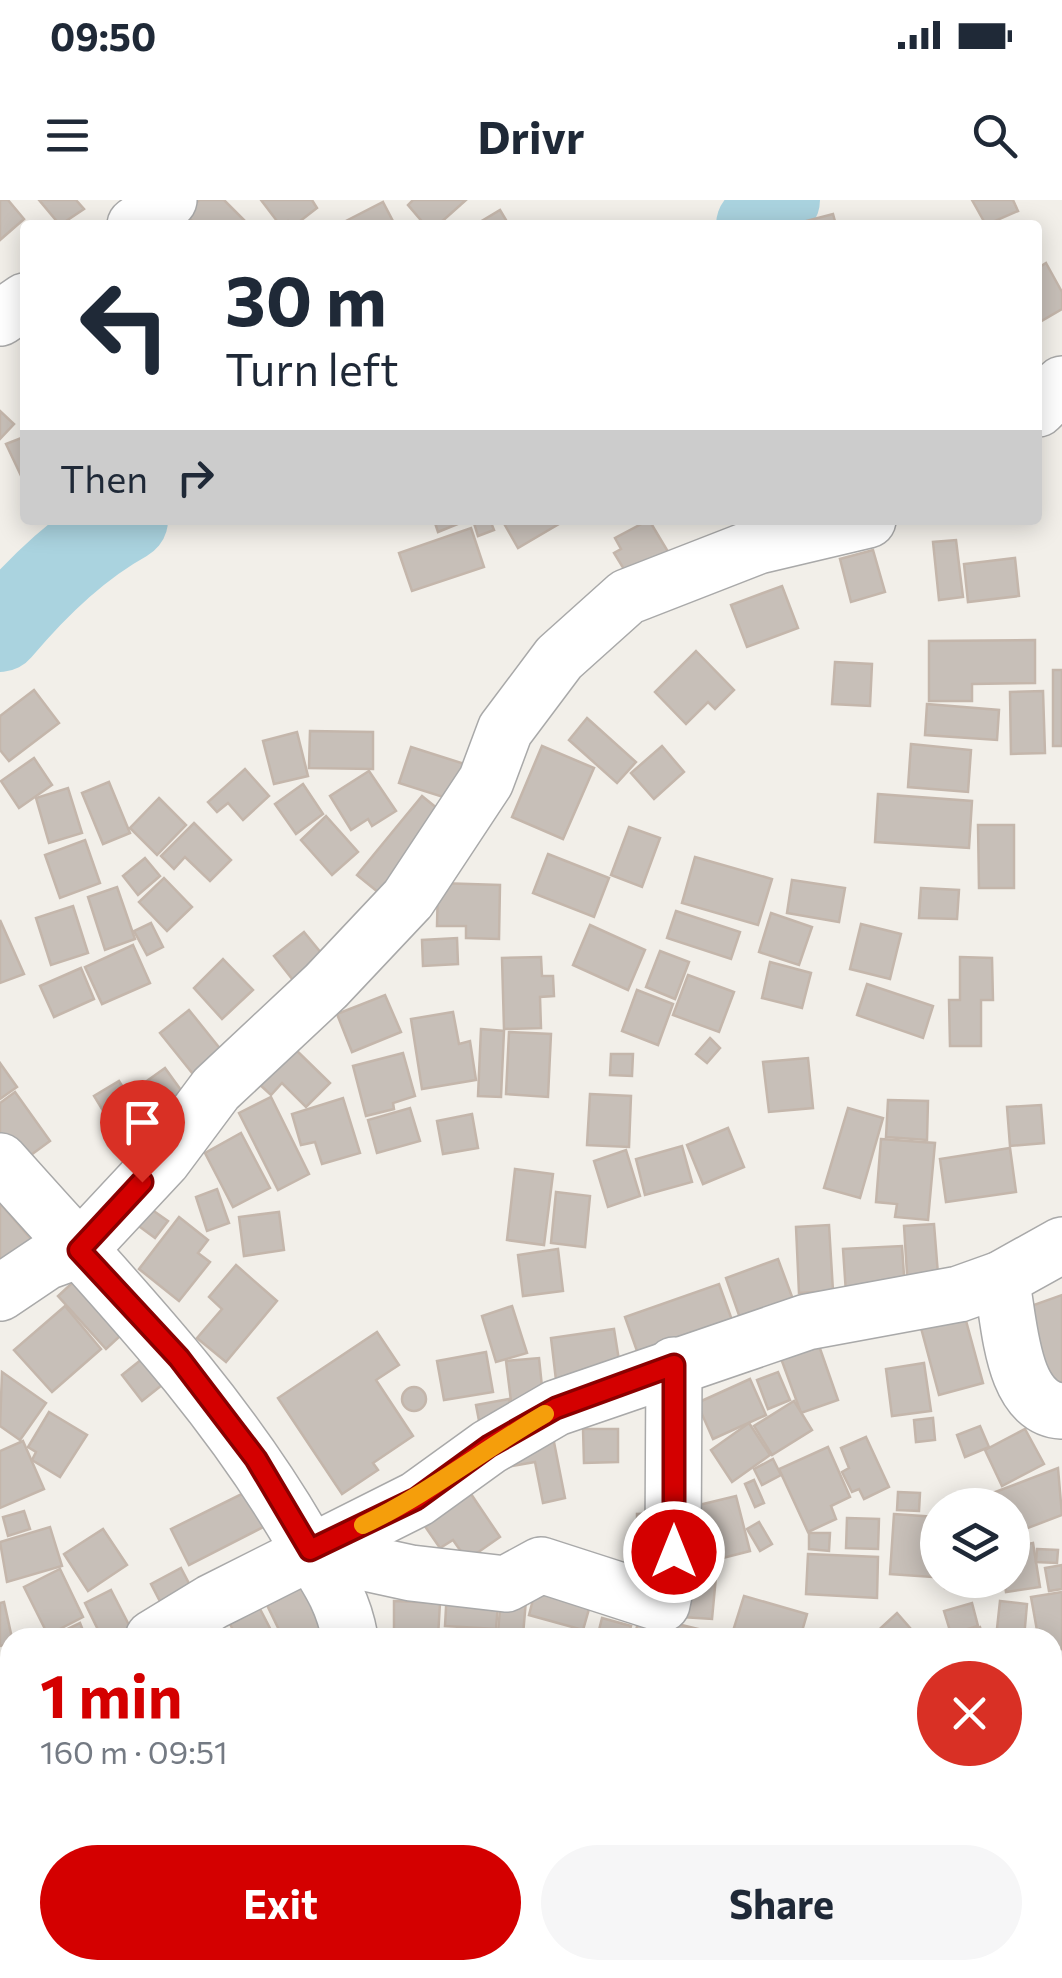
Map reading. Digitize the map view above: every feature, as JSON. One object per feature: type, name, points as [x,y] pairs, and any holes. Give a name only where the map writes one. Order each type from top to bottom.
[{"type":"street","points":[[142,220],[169,200]]},
{"type":"street","points":[[1042,404],[1062,384]]},
{"type":"street","points":[[0,1292],[46,1262],[79,1250],[162,1160],[216,1089],[326,986],[408,899],[486,780],[506,730],[559,658],[627,598],[758,546],[847,525]]},
{"type":"street","points":[[0,1162],[179,1358],[256,1459],[344,1602],[348,1628]]},
{"type":"street","points":[[171,1628],[310,1550],[416,1499],[489,1446],[556,1408],[807,1322],[960,1294],[1001,1279],[1062,1245]]},
{"type":"street","points":[[1001,1279],[1024,1386],[1038,1404],[1062,1412]]},
{"type":"street","points":[[310,1550],[411,1573],[506,1584],[541,1565],[662,1604],[674,1552],[674,1365]]},
{"type":"building","points":[[0,200],[8,200],[24,219],[0,240]]},
{"type":"building","points":[[39,200],[76,200],[84,209],[68,220],[56,220]]},
{"type":"building","points":[[199,200],[224,200],[244,220],[191,220],[185,214]]},
{"type":"building","points":[[261,200],[312,200],[317,208],[301,220],[276,220]]},
{"type":"building","points":[[413,200],[466,200],[444,220],[421,220],[408,205]]},
{"type":"building","points":[[972,200],[1013,200],[1018,211],[997,220],[983,220]]},
{"type":"building","points":[[383,202],[392,220],[348,220]]},
{"type":"building","points":[[500,210],[506,220],[483,220]]},
{"type":"building","points":[[833,214],[835,220],[810,220]]},
{"type":"building","points":[[1046,263],[1062,292],[1062,309],[1042,321],[1042,266]]},
{"type":"building","points":[[0,411],[14,424],[0,439]]},
{"type":"building","points":[[20,438],[20,474],[6,444]]},
{"type":"building","points":[[436,525],[455,525],[438,532]]},
{"type":"building","points":[[475,525],[492,525],[494,530],[478,536]]},
{"type":"building","points":[[505,525],[557,525],[518,548]]},
{"type":"building","points":[[640,525],[652,525],[670,555],[630,579],[614,553],[621,549],[615,538]]},
{"type":"building","points":[[471,528],[484,567],[412,591],[399,553]]},
{"type":"building","points":[[956,540],[963,597],[939,600],[933,542]]},
{"type":"building","points":[[873,550],[885,592],[851,602],[840,559]]},
{"type":"building","points":[[1015,558],[1019,596],[968,602],[964,564]]},
{"type":"building","points":[[782,586],[798,628],[747,647],[731,605]]},
{"type":"building","points":[[1035,640],[1035,683],[972,684],[972,701],[929,701],[929,641]]},
{"type":"building","points":[[696,651],[734,690],[715,709],[708,702],[686,724],[655,692]]},
{"type":"building","points":[[835,662],[872,664],[870,706],[832,704]]},
{"type":"building","points":[[1053,670],[1062,670],[1062,746],[1053,746]]},
{"type":"building","points":[[34,690],[59,723],[9,761],[0,750],[0,716]]},
{"type":"building","points":[[1043,691],[1045,753],[1011,754],[1010,692]]},
{"type":"building","points":[[927,704],[999,710],[997,740],[925,735]]},
{"type":"building","points":[[587,718],[636,762],[617,783],[569,740]]},
{"type":"building","points":[[310,731],[373,732],[373,769],[309,768]]},
{"type":"building","points":[[297,732],[308,776],[274,784],[263,741]]},
{"type":"building","points":[[911,744],[971,750],[968,792],[908,787]]},
{"type":"building","points":[[542,746],[594,768],[563,839],[512,817]]},
{"type":"building","points":[[662,746],[684,772],[654,799],[631,773]]},
{"type":"building","points":[[411,747],[474,767],[462,803],[399,783]]},
{"type":"building","points":[[34,758],[52,785],[19,808],[1,781]]},
{"type":"building","points":[[245,769],[269,796],[243,820],[228,803],[217,812],[208,802]]},
{"type":"building","points":[[369,771],[396,811],[372,826],[368,819],[351,830],[330,796]]},
{"type":"building","points":[[109,782],[130,833],[103,844],[82,793]]},
{"type":"building","points":[[303,784],[323,814],[296,834],[275,804]]},
{"type":"building","points":[[68,788],[82,833],[49,843],[36,798]]},
{"type":"building","points":[[878,794],[972,801],[969,848],[875,842]]},
{"type":"building","points":[[422,796],[454,822],[389,901],[357,875]]},
{"type":"building","points":[[159,798],[186,825],[157,855],[130,828]]},
{"type":"building","points":[[326,816],[358,852],[332,875],[301,840]]},
{"type":"building","points":[[194,823],[231,860],[210,881],[185,857],[174,869],[161,856]]},
{"type":"building","points":[[978,825],[1014,825],[1014,888],[979,888]]},
{"type":"building","points":[[629,827],[660,838],[642,887],[611,875]]},
{"type":"building","points":[[85,840],[100,883],[60,898],[45,855]]},
{"type":"building","points":[[548,854],[609,878],[594,917],[533,893]]},
{"type":"building","points":[[695,857],[772,879],[758,925],[682,903]]},
{"type":"building","points":[[145,858],[160,876],[138,895],[123,876]]},
{"type":"building","points":[[164,878],[192,907],[167,931],[139,902]]},
{"type":"building","points":[[792,880],[845,888],[839,922],[787,913]]},
{"type":"building","points":[[438,883],[500,885],[499,939],[466,938],[466,926],[437,926]]},
{"type":"building","points":[[117,887],[135,939],[105,950],[88,897]]},
{"type":"building","points":[[921,888],[959,890],[957,919],[919,918]]},
{"type":"building","points":[[73,906],[88,953],[51,965],[36,918]]},
{"type":"building","points":[[676,911],[740,932],[731,959],[667,938]]},
{"type":"building","points":[[771,913],[812,927],[799,965],[759,952]]},
{"type":"building","points":[[0,920],[24,974],[0,983]]},
{"type":"building","points":[[151,923],[163,947],[147,955],[134,931]]},
{"type":"building","points":[[861,924],[901,934],[890,979],[850,969]]},
{"type":"building","points":[[590,925],[645,950],[628,990],[573,965]]},
{"type":"building","points":[[304,932],[331,965],[300,989],[274,956]]},
{"type":"building","points":[[457,938],[458,964],[423,966],[422,940]]},
{"type":"building","points":[[133,945],[150,983],[102,1004],[85,967]]},
{"type":"building","points":[[660,951],[689,962],[675,999],[646,987]]},
{"type":"building","points":[[541,957],[542,976],[553,976],[554,996],[540,997],[541,1028],[504,1029],[502,958]]},
{"type":"building","points":[[960,957],[992,958],[993,1000],[981,1000],[981,1046],[950,1046],[949,1000],[960,1000]]},
{"type":"building","points":[[223,959],[253,990],[222,1019],[194,988]]},
{"type":"building","points":[[770,962],[811,973],[802,1008],[762,998]]},
{"type":"building","points":[[81,968],[94,999],[54,1017],[40,986]]},
{"type":"building","points":[[688,975],[734,992],[719,1032],[673,1015]]},
{"type":"building","points":[[867,984],[933,1006],[923,1038],[857,1015]]},
{"type":"building","points":[[637,990],[673,1004],[658,1045],[622,1031]]},
{"type":"building","points":[[385,995],[401,1032],[352,1052],[337,1014]]},
{"type":"building","points":[[189,1010],[226,1056],[197,1079],[160,1033]]},
{"type":"building","points":[[453,1012],[459,1044],[470,1041],[476,1080],[422,1089],[411,1019]]},
{"type":"building","points":[[481,1029],[504,1031],[501,1097],[478,1096]]},
{"type":"building","points":[[509,1032],[551,1034],[548,1097],[506,1094]]},
{"type":"building","points":[[710,1038],[720,1048],[707,1063],[696,1054]]},
{"type":"building","points":[[294,1048],[330,1083],[306,1107],[282,1083],[271,1095],[259,1084]]},
{"type":"building","points":[[403,1053],[415,1096],[393,1103],[394,1109],[366,1116],[353,1066]]},
{"type":"building","points":[[611,1054],[633,1054],[632,1076],[610,1075]]},
{"type":"building","points":[[808,1058],[813,1108],[769,1112],[763,1062]]},
{"type":"building","points":[[0,1063],[17,1087],[0,1099]]},
{"type":"building","points":[[165,1068],[191,1104],[163,1125],[137,1088]]},
{"type":"building","points":[[119,1081],[152,1134],[127,1150],[94,1096]]},
{"type":"building","points":[[15,1092],[50,1141],[20,1163],[0,1136],[0,1103]]},
{"type":"building","points":[[590,1094],[631,1096],[629,1147],[587,1145]]},
{"type":"building","points":[[271,1097],[309,1174],[278,1190],[239,1113]]},
{"type":"building","points":[[343,1098],[360,1153],[322,1164],[315,1142],[301,1145],[292,1114]]},
{"type":"building","points":[[888,1100],[928,1101],[927,1140],[886,1137]]},
{"type":"building","points":[[1041,1105],[1044,1143],[1010,1146],[1007,1107]]},
{"type":"building","points":[[410,1108],[420,1141],[377,1153],[368,1120]]},
{"type":"building","points":[[848,1108],[883,1118],[860,1198],[824,1188]]},
{"type":"building","points":[[472,1114],[478,1148],[443,1154],[437,1121]]},
{"type":"building","points":[[728,1128],[744,1167],[703,1184],[687,1145]]},
{"type":"building","points":[[241,1133],[270,1188],[233,1207],[205,1153]]},
{"type":"building","points":[[881,1139],[935,1143],[928,1220],[895,1217],[897,1204],[876,1202]]},
{"type":"building","points":[[682,1146],[692,1182],[645,1195],[636,1159]]},
{"type":"building","points":[[1010,1148],[1016,1192],[946,1202],[940,1159]]},
{"type":"building","points":[[626,1150],[640,1196],[608,1207],[594,1161]]},
{"type":"building","points":[[515,1169],[553,1174],[544,1245],[507,1240]]},
{"type":"building","points":[[217,1189],[229,1223],[207,1231],[196,1197]]},
{"type":"building","points":[[556,1192],[590,1196],[585,1247],[551,1243]]},
{"type":"building","points":[[0,1203],[36,1245],[0,1275]]},
{"type":"building","points":[[148,1207],[168,1221],[155,1238],[136,1224]]},
{"type":"building","points":[[279,1212],[284,1250],[244,1256],[239,1217]]},
{"type":"building","points":[[179,1217],[208,1240],[198,1253],[210,1262],[179,1301],[139,1269]]},
{"type":"building","points":[[934,1224],[939,1287],[908,1289],[904,1226]]},
{"type":"building","points":[[829,1225],[833,1291],[799,1293],[796,1227]]},
{"type":"building","points":[[902,1246],[905,1290],[846,1293],[843,1249]]},
{"type":"building","points":[[558,1249],[563,1291],[523,1296],[518,1255]]},
{"type":"building","points":[[778,1259],[794,1302],[741,1321],[726,1278]]},
{"type":"building","points":[[236,1265],[277,1301],[226,1362],[197,1338],[222,1309],[209,1297]]},
{"type":"building","points":[[84,1272],[132,1325],[106,1349],[58,1296]]},
{"type":"building","points":[[719,1284],[737,1334],[643,1368],[625,1317]]},
{"type":"building","points":[[1062,1295],[1062,1394],[1017,1311]]},
{"type":"building","points":[[65,1306],[101,1349],[52,1392],[14,1350]]},
{"type":"building","points":[[512,1306],[527,1353],[496,1362],[482,1316]]},
{"type":"building","points":[[965,1317],[983,1383],[939,1395],[921,1328]]},
{"type":"building","points":[[614,1329],[621,1373],[556,1380],[551,1338]]},
{"type":"building","points":[[377,1332],[399,1365],[376,1380],[413,1436],[373,1463],[378,1470],[342,1494],[278,1398]]},
{"type":"building","points":[[817,1340],[838,1400],[801,1413],[779,1353]]},
{"type":"building","points":[[152,1351],[172,1377],[142,1401],[122,1375]]},
{"type":"building","points":[[486,1352],[493,1392],[444,1400],[437,1361]]},
{"type":"building","points":[[539,1358],[544,1406],[512,1409],[506,1361]]},
{"type":"building","points":[[924,1363],[931,1411],[892,1416],[886,1369]]},
{"type":"building","points":[[2,1372],[46,1403],[20,1440],[0,1426]]},
{"type":"building","points":[[778,1372],[790,1400],[768,1409],[757,1380]]},
{"type":"building","points":[[750,1379],[766,1415],[713,1439],[697,1403]]},
{"type":"building","points":[[414,1387],[426,1399],[414,1411],[402,1399]]},
{"type":"building","points":[[509,1399],[513,1420],[480,1426],[476,1405]]},
{"type":"building","points":[[794,1401],[812,1430],[772,1455],[754,1426]]},
{"type":"building","points":[[49,1412],[87,1435],[60,1477],[32,1460],[36,1452],[28,1447]]},
{"type":"building","points":[[933,1418],[935,1440],[916,1442],[914,1420]]},
{"type":"building","points":[[749,1423],[770,1455],[732,1482],[711,1450]]},
{"type":"building","points":[[980,1426],[989,1447],[965,1457],[957,1435]]},
{"type":"building","points":[[583,1429],[618,1429],[618,1462],[584,1463]]},
{"type":"building","points":[[1025,1429],[1044,1464],[1002,1486],[985,1450]]},
{"type":"building","points":[[553,1437],[565,1498],[543,1503],[535,1462],[506,1467]]},
{"type":"building","points":[[866,1437],[889,1487],[864,1499],[859,1489],[852,1492],[842,1472],[849,1468],[841,1448]]},
{"type":"building","points":[[23,1441],[44,1489],[0,1508],[0,1451]]},
{"type":"building","points":[[828,1447],[850,1497],[831,1506],[836,1519],[808,1532],[779,1469]]},
{"type":"building","points":[[773,1459],[781,1475],[762,1485],[754,1469]]},
{"type":"building","points":[[1058,1468],[1062,1515],[1030,1527],[1030,1488],[1006,1488]]},
{"type":"building","points":[[754,1480],[764,1503],[755,1507],[745,1484]]},
{"type":"building","points":[[258,1486],[275,1521],[189,1565],[171,1529]]},
{"type":"building","points":[[469,1491],[500,1537],[467,1560],[453,1540],[440,1548],[422,1522]]},
{"type":"building","points":[[898,1492],[920,1493],[919,1511],[897,1510]]},
{"type":"building","points":[[736,1496],[750,1551],[711,1561],[708,1551],[699,1553],[695,1537],[702,1535],[695,1506]]},
{"type":"building","points":[[24,1511],[30,1529],[8,1536],[3,1517]]},
{"type":"building","points":[[661,1513],[661,1533],[637,1534],[637,1514]]},
{"type":"building","points":[[894,1514],[920,1516],[920,1576],[890,1574]]},
{"type":"building","points":[[847,1518],[879,1519],[878,1549],[846,1548]]},
{"type":"building","points":[[759,1522],[772,1544],[760,1551],[747,1529]]},
{"type":"building","points":[[50,1527],[62,1566],[7,1582],[0,1542]]},
{"type":"building","points":[[103,1529],[127,1565],[88,1591],[64,1554]]},
{"type":"building","points":[[809,1533],[830,1533],[829,1551],[809,1549]]},
{"type":"building","points":[[1033,1543],[1040,1587],[1030,1588]]},
{"type":"building","points":[[1037,1549],[1058,1550],[1057,1563],[1036,1562]]},
{"type":"building","points":[[808,1554],[878,1557],[877,1598],[806,1594]]},
{"type":"building","points":[[686,1564],[717,1566],[712,1619],[682,1617]]},
{"type":"building","points":[[1062,1565],[1062,1589],[1049,1591],[1045,1568]]},
{"type":"building","points":[[181,1568],[195,1595],[165,1611],[151,1584]]},
{"type":"building","points":[[60,1569],[83,1617],[62,1628],[44,1628],[24,1587]]},
{"type":"building","points":[[303,1574],[320,1628],[278,1628],[267,1605],[280,1599],[274,1588]]},
{"type":"building","points":[[538,1580],[593,1595],[584,1628],[529,1615]]},
{"type":"building","points":[[447,1589],[499,1592],[496,1628],[445,1626]]},
{"type":"building","points":[[111,1590],[130,1628],[97,1628],[85,1603]]},
{"type":"building","points":[[1062,1592],[1062,1628],[1037,1628],[1031,1597]]},
{"type":"building","points":[[744,1596],[807,1614],[803,1628],[734,1628]]},
{"type":"building","points":[[501,1598],[526,1600],[524,1628],[498,1628]]},
{"type":"building","points":[[394,1601],[440,1603],[439,1628],[394,1628]]},
{"type":"building","points":[[1000,1601],[1027,1604],[1025,1628],[997,1628]]},
{"type":"building","points":[[4,1602],[10,1628],[0,1628],[0,1603]]},
{"type":"building","points":[[972,1603],[978,1626],[949,1628],[944,1611]]},
{"type":"building","points":[[258,1605],[270,1628],[232,1628],[228,1620]]},
{"type":"building","points":[[897,1613],[910,1628],[881,1628]]},
{"type":"building","points":[[640,1615],[694,1628],[637,1628]]},
{"type":"building","points":[[602,1618],[631,1626],[630,1628],[600,1628]]},
{"type":"waterway","points":[[761,220],[779,200]]},
{"type":"waterway","points":[[0,631],[59,570],[119,525]]},
{"type":"slow traffic","points":[[363,1525],[416,1499],[489,1446],[545,1414]]},
{"type":"route","points":[[142,1182],[79,1250],[179,1358],[256,1459],[310,1550],[416,1499],[489,1446],[556,1408],[674,1365],[674,1552]]}]
